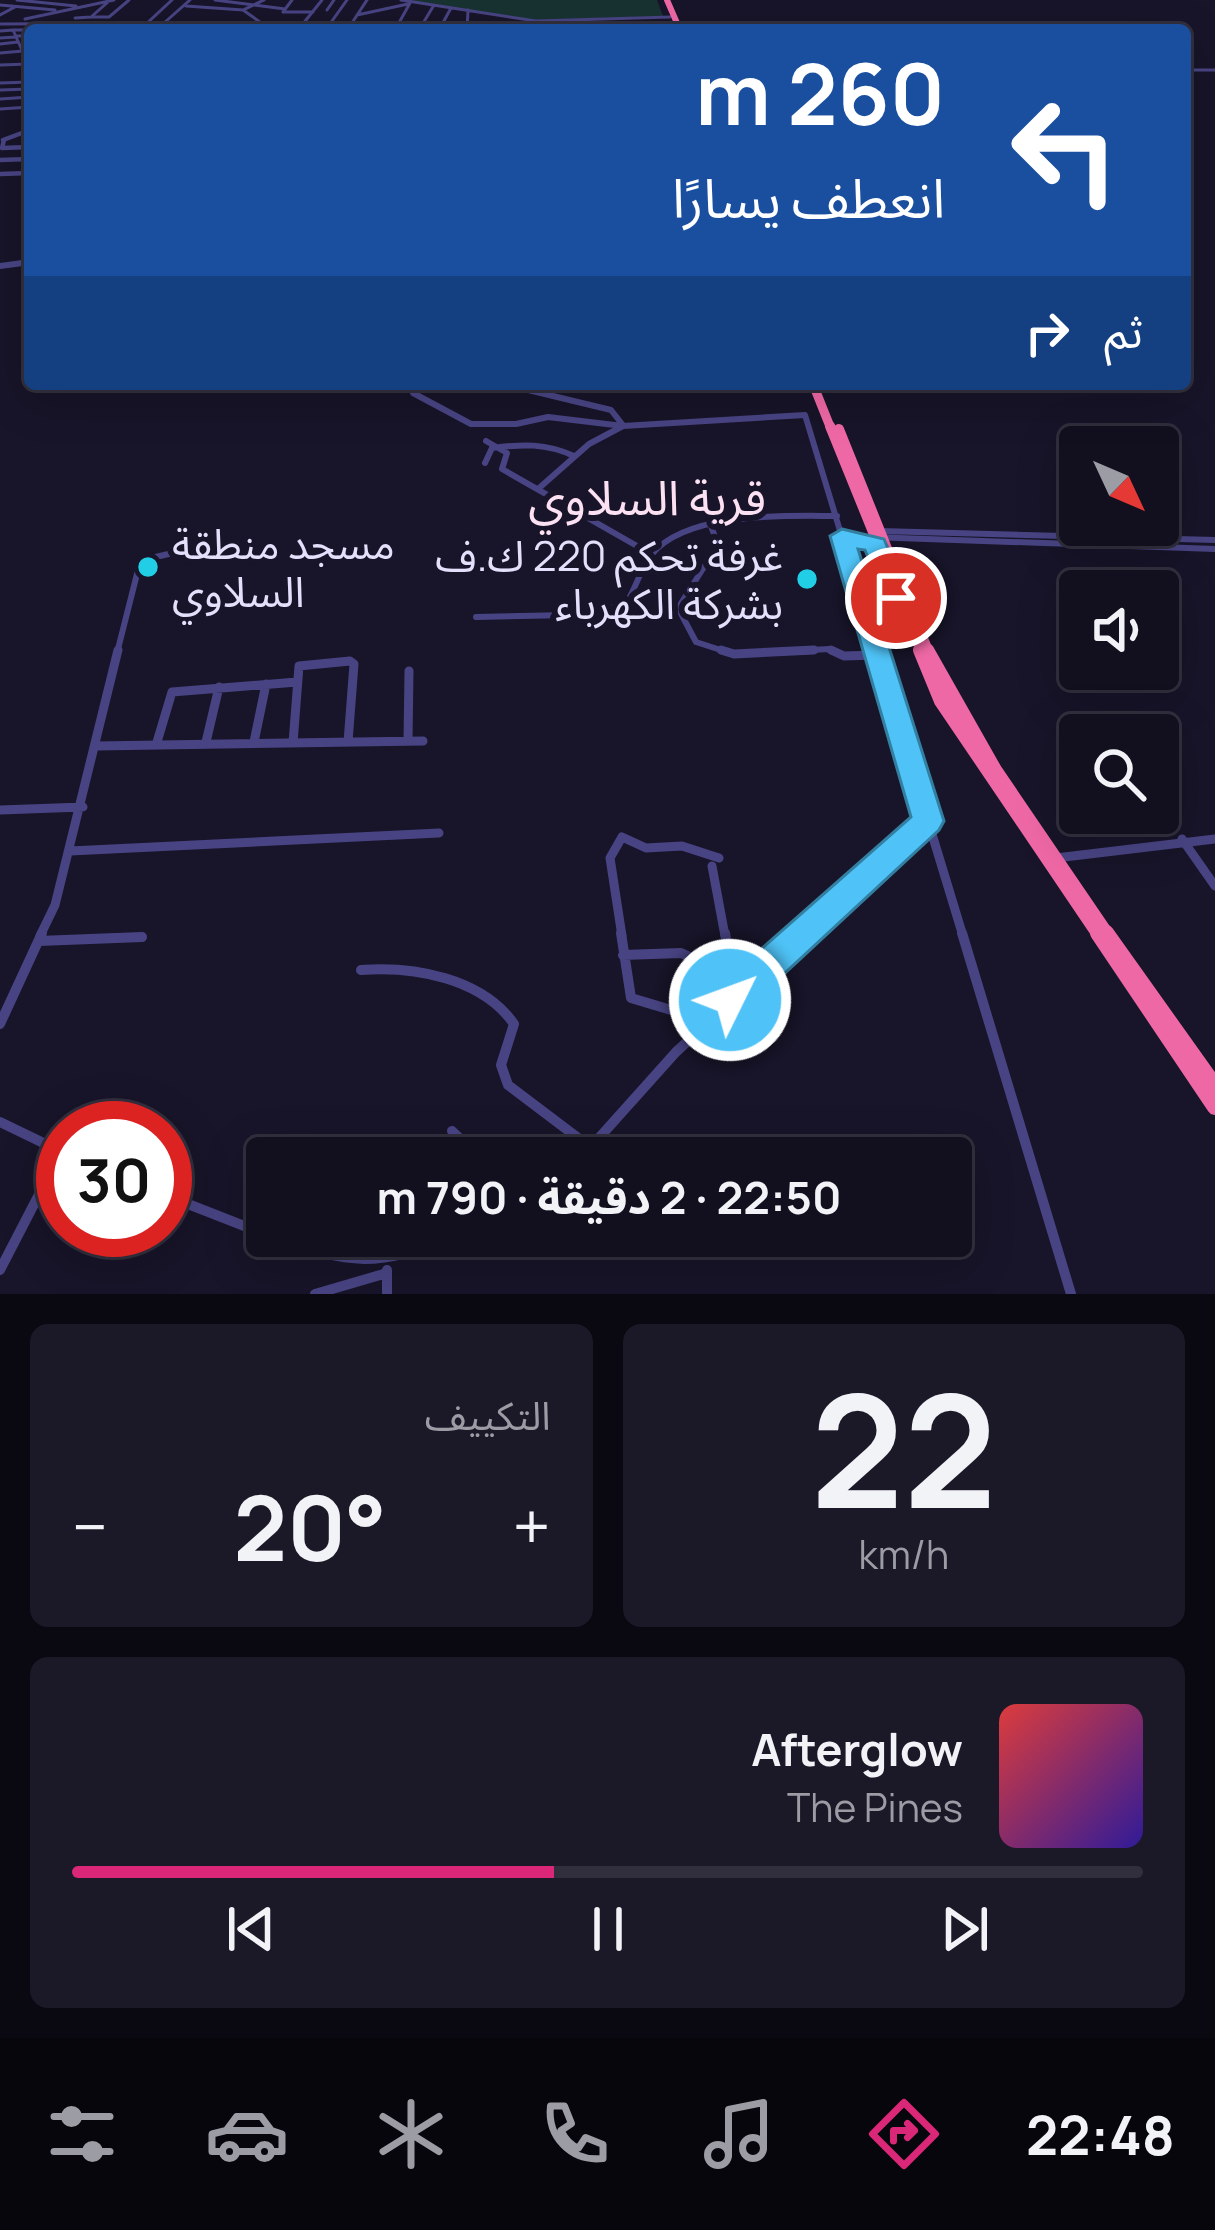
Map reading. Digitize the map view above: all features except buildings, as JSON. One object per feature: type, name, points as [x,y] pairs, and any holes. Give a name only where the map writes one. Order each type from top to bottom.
[{"type":"highway","points":[[819,390],[865,535],[959,732],[1215,1107]]},
{"type":"highway","points":[[865,535],[945,684],[1054,858],[1215,1086]]},
{"type":"street","points":[[147,23],[172,0]]},
{"type":"street","points":[[50,24],[166,22],[190,0]]},
{"type":"street","points":[[215,0],[257,1],[296,14],[313,12]]},
{"type":"street","points":[[270,7],[275,0]]},
{"type":"street","points":[[284,9],[292,0]]},
{"type":"street","points":[[303,24],[322,0]]},
{"type":"street","points":[[327,10],[334,0]]},
{"type":"street","points":[[330,24],[347,0]]},
{"type":"street","points":[[351,24],[367,0]]},
{"type":"street","points":[[375,24],[389,0]]},
{"type":"street","points":[[401,0],[537,24]]},
{"type":"street","points":[[16,36],[33,8],[46,1]]},
{"type":"street","points":[[1,12],[17,3],[46,1],[100,9]]},
{"type":"street","points":[[91,17],[109,1]]},
{"type":"street","points":[[36,17],[127,1]]},
{"type":"street","points":[[107,17],[127,1]]},
{"type":"street","points":[[243,10],[257,1]]},
{"type":"street","points":[[17,3],[63,11]]},
{"type":"street","points":[[357,15],[410,3]]},
{"type":"street","points":[[296,14],[304,4]]},
{"type":"street","points":[[423,24],[434,5]]},
{"type":"street","points":[[185,6],[243,10],[263,24]]},
{"type":"street","points":[[68,24],[82,7]]},
{"type":"street","points":[[50,24],[82,7]]},
{"type":"street","points":[[442,24],[451,8]]},
{"type":"street","points":[[29,24],[49,10]]},
{"type":"street","points":[[467,24],[468,10]]},
{"type":"street","points":[[500,24],[508,16]]},
{"type":"street","points":[[75,18],[107,17],[116,19],[113,23]]},
{"type":"street","points":[[308,18],[334,18]]},
{"type":"street","points":[[603,20],[605,24]]},
{"type":"street","points":[[625,20],[625,24]]},
{"type":"street","points":[[564,24],[658,20],[671,24]]},
{"type":"street","points":[[0,52],[24,28]]},
{"type":"street","points":[[16,36],[24,33]]},
{"type":"street","points":[[0,34],[24,39]]},
{"type":"street","points":[[0,34],[24,39]]},
{"type":"street","points":[[16,36],[24,34]]},
{"type":"street","points":[[16,36],[24,54]]},
{"type":"street","points":[[2,140],[2,148],[24,147]]},
{"type":"street","points":[[413,390],[471,424],[516,424],[548,417],[622,426],[805,415],[837,516],[865,535],[1215,549]]},
{"type":"street","points":[[528,390],[611,410],[622,426]]},
{"type":"street","points":[[537,490],[574,456],[622,426]]},
{"type":"street","points":[[486,441],[506,454],[502,469],[652,555]]},
{"type":"street","points":[[485,463],[488,451],[548,443],[574,456]]},
{"type":"street","points":[[476,617],[569,615],[625,605],[652,555],[668,543],[711,526],[837,516]]},
{"type":"street","points":[[711,526],[718,545],[678,608],[695,642],[734,654],[829,650],[844,656],[878,655]]},
{"type":"street","points":[[865,535],[1215,540]]},
{"type":"street","points":[[865,535],[878,655],[1071,1294]]},
{"type":"street","points":[[0,1024],[55,905],[83,807],[138,570],[151,558],[195,548]]},
{"type":"street","points":[[293,743],[301,665],[353,662],[348,742]]},
{"type":"street","points":[[408,741],[409,671]]},
{"type":"street","points":[[157,743],[172,692],[297,682]]},
{"type":"street","points":[[254,742],[266,684]]},
{"type":"street","points":[[206,742],[219,687]]},
{"type":"street","points":[[97,746],[423,741]]},
{"type":"street","points":[[0,810],[83,807]]},
{"type":"street","points":[[599,1137],[708,1021],[928,821]]},
{"type":"street","points":[[70,851],[439,833]]},
{"type":"street","points":[[708,1021],[631,998],[610,858],[622,837],[646,848],[682,846],[715,862],[737,994]]},
{"type":"street","points":[[1054,858],[1182,839],[1215,839]]},
{"type":"street","points":[[1182,839],[1215,886]]},
{"type":"street","points":[[39,940],[142,937]]},
{"type":"street","points":[[623,955],[681,953],[732,970]]},
{"type":"street","points":[[694,1016],[682,998],[701,962]]},
{"type":"street","points":[[361,970],[392,967],[425,973],[506,1010],[514,1024],[501,1065],[508,1085],[577,1137]]},
{"type":"street","points":[[0,1121],[36,1139]]},
{"type":"street","points":[[452,1131],[458,1137]]},
{"type":"street","points":[[0,1270],[36,1201]]},
{"type":"street","points":[[192,1205],[246,1226]]},
{"type":"street","points":[[331,1257],[387,1268]]},
{"type":"street","points":[[315,1294],[411,1257]]},
{"type":"street","points":[[387,1268],[387,1294]]},
{"type":"green space","points":[[405,0],[657,0],[663,16],[536,20]]},
{"type":"place","name":"مسجد منطقة السلاوي","points":[[148,567]]},
{"type":"place","name":"غرفة تحكم 220 ك.ف بشركة الكهرباء","points":[[807,579]]},
{"type":"district","name":"قرية السلاوي","points":[[647,496]]},
{"type":"route","points":[[730,1000],[928,821],[842,536],[875,545],[896,598]]}]
